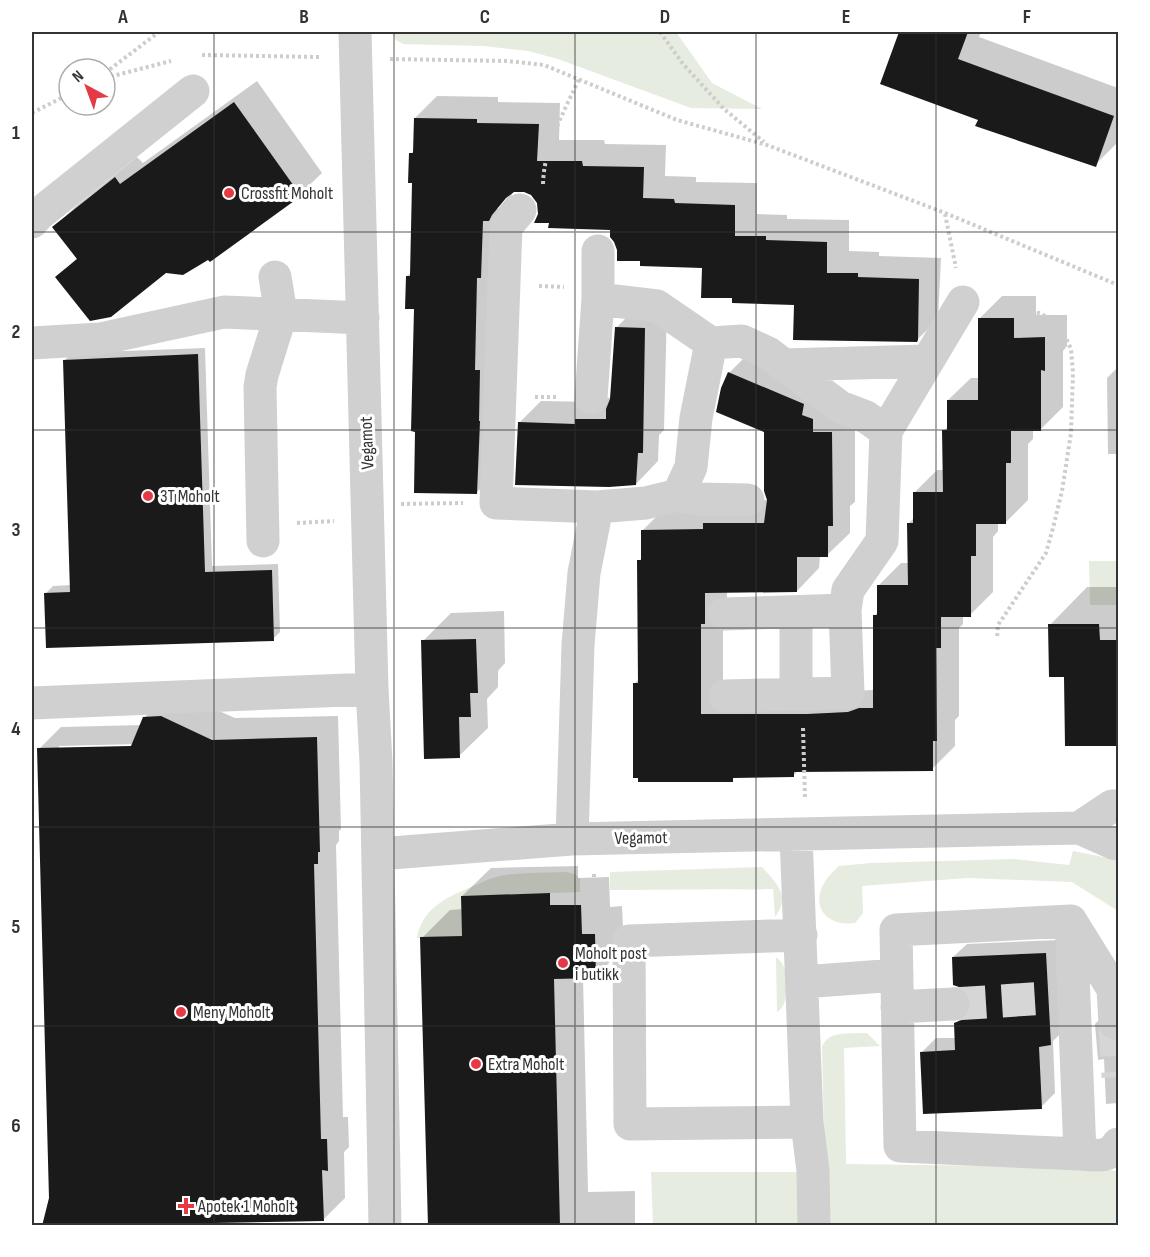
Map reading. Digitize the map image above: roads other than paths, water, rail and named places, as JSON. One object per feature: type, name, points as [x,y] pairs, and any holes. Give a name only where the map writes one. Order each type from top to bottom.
[{"type":"street","name":"Vegamot","points":[[355,32],[378,854],[385,1226]]},
{"type":"street","points":[[32,222],[39,214],[194,91]]},
{"type":"street","points":[[520,210],[506,227],[496,503],[597,507],[646,503],[678,495],[697,499],[748,500]]},
{"type":"street","points":[[579,397],[585,294],[598,252]]},
{"type":"street","points":[[263,541],[260,387],[281,314],[275,277]]},
{"type":"street","points":[[585,294],[657,306],[711,344],[742,341],[768,353],[840,407],[866,417],[886,430]]},
{"type":"street","points":[[725,696],[848,693],[845,610],[848,590],[882,541],[886,430],[963,303]]},
{"type":"street","points":[[32,343],[100,339],[224,312],[363,318]]},
{"type":"street","points":[[678,495],[691,467],[696,418],[711,344]]},
{"type":"street","points":[[784,365],[927,361]]},
{"type":"street","points":[[572,839],[578,645],[584,573],[597,507]]},
{"type":"street","points":[[724,614],[845,610]]},
{"type":"street","points":[[796,612],[803,694]]},
{"type":"street","points":[[32,703],[372,689]]},
{"type":"street","points":[[1079,828],[1112,806],[1119,806]]},
{"type":"street","name":"Vegamot","points":[[378,854],[801,821],[1079,828],[1113,843],[1119,843]]},
{"type":"street","points":[[801,821],[802,982],[807,1122],[813,1171],[814,1226]]},
{"type":"street","points":[[1071,921],[896,930],[900,1146],[1105,1156],[1114,1152],[1119,1144]]},
{"type":"street","points":[[1071,921],[1061,998],[1080,1154]]},
{"type":"street","points":[[1071,921],[1113,989],[1115,1023]]},
{"type":"street","points":[[801,935],[628,941],[630,1124],[807,1122]]},
{"type":"street","points":[[802,982],[897,991],[953,1004]]},
{"type":"tunnel","points":[[953,1004],[1048,998]]},
{"type":"tunnel","points":[[1115,1023],[1118,1077]]},
{"type":"place","name":"Crossfit Moholt","points":[[229,193]]},
{"type":"place","name":"3T Moholt","points":[[148,496]]},
{"type":"place","name":"Moholt post i butikk","points":[[563,963]]},
{"type":"place","name":"Meny Moholt","points":[[181,1012]]},
{"type":"place","name":"Extra Moholt","points":[[476,1064]]},
{"type":"place","name":"Apotek 1 Moholt","points":[[186,1206]]}]
